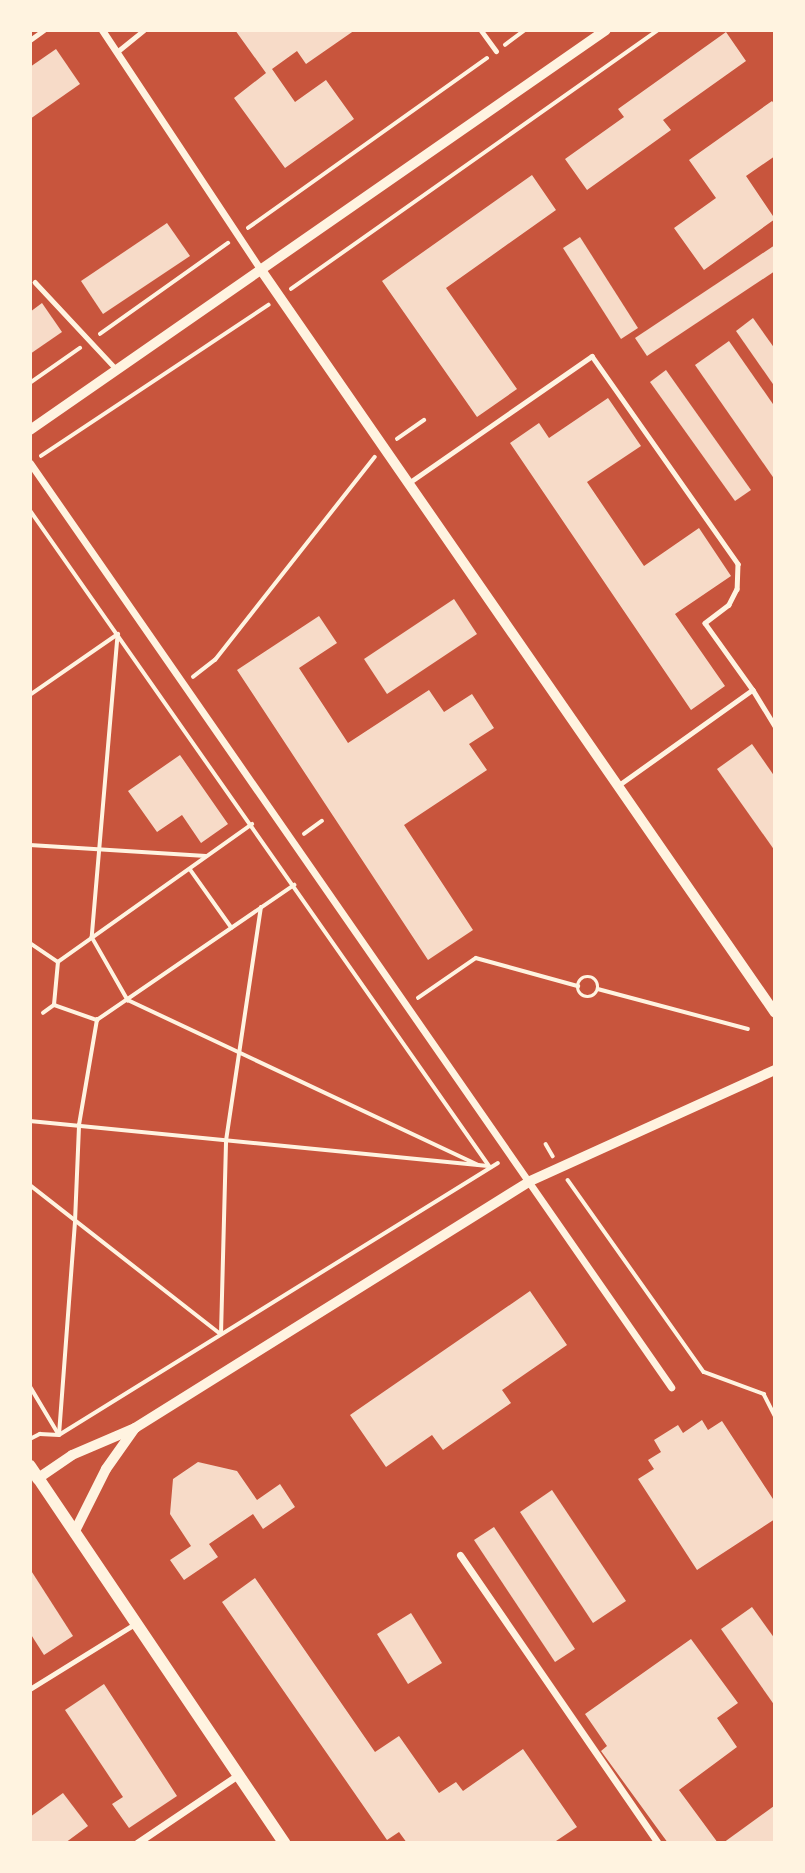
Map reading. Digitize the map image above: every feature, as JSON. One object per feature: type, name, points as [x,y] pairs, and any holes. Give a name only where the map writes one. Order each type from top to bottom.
[{"type":"main road","points":[[30,1466],[33,1480],[75,1531],[284,1843]]},
{"type":"street","points":[[103,30],[278,299],[775,1013]]},
{"type":"street","points":[[30,430],[606,30]]},
{"type":"street","points":[[30,463],[671,1387]]},
{"type":"street","points":[[33,1480],[72,1455],[135,1428],[528,1182],[775,1070]]},
{"type":"street","points":[[75,1531],[106,1469],[135,1428]]},
{"type":"street","points":[[460,1555],[658,1843]]},
{"type":"street","points":[[143,1842],[238,1775]]},
{"type":"lane","points":[[30,40],[44,30]]},
{"type":"lane","points":[[118,51],[144,30]]},
{"type":"lane","points":[[481,30],[496,51]]},
{"type":"lane","points":[[35,282],[117,370]]},
{"type":"lane","points":[[407,483],[592,356],[738,564],[737,589],[729,605],[705,623],[775,726]]},
{"type":"lane","points":[[617,787],[753,691]]},
{"type":"lane","points":[[30,1689],[136,1623]]},
{"type":"path","points":[[30,383],[525,30]]},
{"type":"path","points":[[30,463],[278,299],[659,30]]},
{"type":"path","points":[[183,685],[215,660],[365,465]]},
{"type":"path","points":[[30,510],[490,1167]]},
{"type":"path","points":[[30,695],[118,634]]},
{"type":"path","points":[[118,634],[97,849],[92,937],[128,1000],[478,1165]]},
{"type":"path","points":[[43,1013],[54,1005],[58,962],[252,824]]},
{"type":"path","points":[[30,845],[208,856]]},
{"type":"path","points":[[190,869],[232,928]]},
{"type":"path","points":[[59,1435],[75,1222],[79,1125],[97,1020],[294,885]]},
{"type":"path","points":[[221,1334],[226,1141],[261,908]]},
{"type":"path","points":[[30,943],[58,962]]},
{"type":"path","points":[[406,1006],[476,958],[578,986],[586,997],[596,994],[598,989],[598,984],[591,978],[585,978],[578,986]]},
{"type":"path","points":[[598,989],[748,1030]]},
{"type":"path","points":[[54,1005],[97,1020]]},
{"type":"path","points":[[30,1121],[490,1167]]},
{"type":"path","points":[[30,1439],[40,1434],[59,1435],[490,1167],[512,1158]]},
{"type":"path","points":[[559,1166],[704,1372],[764,1395],[775,1416]]},
{"type":"path","points":[[30,1185],[221,1334]]},
{"type":"path","points":[[30,1387],[59,1435]]},
{"type":"building","points":[[235,30],[355,30],[306,64],[297,51],[272,69],[295,102],[326,80],[354,119],[285,168],[234,98],[266,73]]},
{"type":"building","points":[[726,32],[746,61],[663,120],[671,130],[587,190],[565,159],[624,117],[618,109]]},
{"type":"building","points":[[56,49],[80,84],[30,119],[30,67]]},
{"type":"building","points":[[772,101],[775,105],[775,156],[746,176],[775,219],[704,270],[674,228],[716,198],[689,160]]},
{"type":"building","points":[[532,175],[556,210],[446,288],[517,389],[477,417],[382,281]]},
{"type":"building","points":[[167,223],[190,256],[103,314],[81,281]]},
{"type":"building","points":[[580,237],[638,328],[621,339],[563,248]]},
{"type":"building","points":[[775,245],[775,271],[647,356],[635,338]]},
{"type":"building","points":[[42,303],[62,332],[30,354],[30,312]]},
{"type":"building","points":[[753,318],[775,349],[775,387],[736,331]]},
{"type":"building","points":[[729,341],[775,407],[775,480],[695,365]]},
{"type":"building","points":[[666,370],[751,490],[735,501],[650,382]]},
{"type":"building","points":[[608,398],[641,446],[587,482],[644,566],[699,528],[731,576],[675,614],[725,686],[691,710],[510,443],[539,423],[549,438]]},
{"type":"building","points":[[454,599],[477,634],[387,694],[364,659]]},
{"type":"building","points":[[319,616],[337,643],[299,668],[348,743],[429,690],[444,712],[472,694],[494,728],[469,744],[487,770],[404,825],[473,930],[428,960],[237,670]]},
{"type":"building","points":[[752,744],[775,777],[775,851],[717,769]]},
{"type":"building","points":[[180,755],[228,824],[201,843],[182,815],[157,832],[128,791]]},
{"type":"building","points":[[530,1291],[567,1345],[502,1390],[511,1403],[443,1450],[432,1435],[386,1467],[350,1415]]},
{"type":"building","points":[[702,1420],[708,1430],[722,1421],[775,1502],[775,1519],[697,1570],[638,1479],[654,1469],[648,1460],[661,1452],[654,1440],[678,1425],[683,1433]]},
{"type":"building","points":[[198,1462],[237,1471],[257,1500],[280,1484],[295,1507],[263,1529],[253,1514],[209,1544],[218,1557],[184,1580],[170,1560],[191,1546],[170,1514],[173,1479]]},
{"type":"building","points":[[552,1490],[626,1601],[593,1623],[520,1512]]},
{"type":"building","points":[[494,1527],[575,1649],[555,1662],[474,1540]]},
{"type":"building","points":[[30,1569],[73,1636],[44,1655],[30,1633]]},
{"type":"building","points":[[255,1578],[375,1752],[399,1736],[439,1793],[456,1782],[463,1791],[523,1749],[577,1827],[553,1843],[407,1843],[399,1832],[387,1840],[222,1602]]},
{"type":"building","points":[[752,1607],[775,1639],[775,1706],[721,1629]]},
{"type":"building","points":[[411,1613],[442,1663],[408,1684],[377,1634]]},
{"type":"building","points":[[691,1639],[738,1703],[717,1718],[737,1747],[679,1790],[718,1843],[668,1843],[601,1751],[607,1746],[585,1714]]},
{"type":"building","points":[[104,1684],[177,1796],[129,1828],[112,1804],[123,1797],[65,1710]]},
{"type":"building","points":[[63,1793],[88,1826],[65,1843],[30,1843],[30,1817]]},
{"type":"building","points":[[774,1806],[775,1843],[723,1843]]}]
